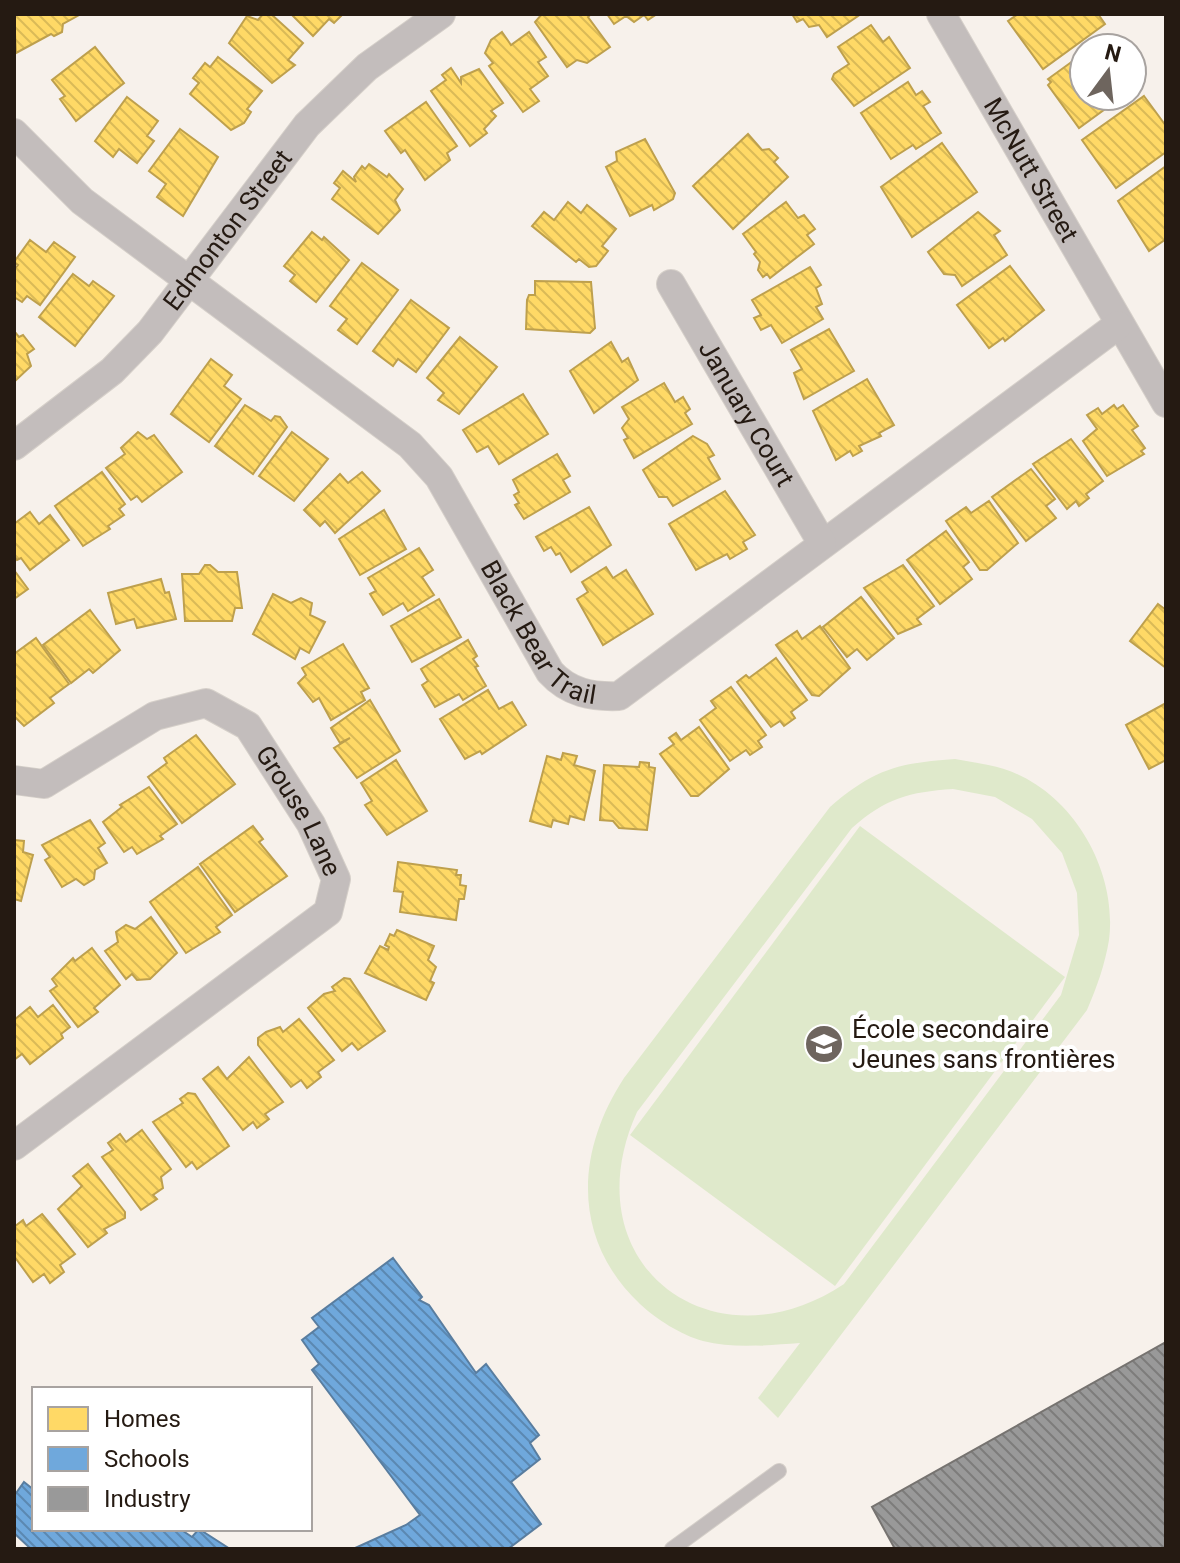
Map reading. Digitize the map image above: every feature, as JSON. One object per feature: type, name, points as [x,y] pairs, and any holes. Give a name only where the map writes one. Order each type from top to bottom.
[{"type":"street","name":"Edmonton Street","points":[[14,446],[112,371],[150,332],[307,125],[367,67],[441,14]]},
{"type":"street","name":"McNutt Street","points":[[941,14],[1118,325]]},
{"type":"street","name":"Black Bear Trail","points":[[14,133],[82,201],[410,445],[439,477],[550,672],[575,691],[595,696],[619,696],[1118,325]]},
{"type":"street","name":"January Court","points":[[671,284],[822,543]]},
{"type":"street","points":[[1118,325],[1166,403]]},
{"type":"street","name":"Grouse Lane","points":[[14,780],[44,784],[155,716],[206,703],[248,726],[311,824],[336,879],[328,912],[14,1146]]},
{"type":"lane","points":[[672,1549],[779,1471]]},
{"type":"green space","points":[[955,759],[1004,769],[1050,795],[1069,814],[1098,861],[1106,887],[1110,913],[1105,958],[1087,1010],[778,1418],[758,1398],[800,1343],[739,1346],[715,1343],[678,1331],[640,1304],[618,1279],[602,1252],[592,1224],[588,1195],[596,1136],[624,1078],[830,807],[874,776],[902,766]],"holes":[[[953,789],[995,797],[1032,819],[1062,853],[1077,893],[1079,935],[1061,995],[844,1284],[794,1308],[746,1315],[703,1308],[666,1288],[638,1256],[622,1215],[621,1166],[637,1112],[852,828],[887,803],[923,792]]]},
{"type":"green space","points":[[860,826],[1065,977],[835,1286],[630,1135]]},
{"type":"building: Homes","points":[[14,14],[81,14],[63,24],[62,32],[54,36],[51,34],[16,53]]},
{"type":"building: Homes","points":[[263,14],[271,14],[303,43],[288,60],[295,65],[272,83],[229,43],[247,16],[258,20]]},
{"type":"building: Homes","points":[[291,14],[343,14],[334,23],[329,19],[313,36]]},
{"type":"building: Homes","points":[[542,14],[591,14],[588,17],[610,47],[587,63],[577,60],[567,67],[535,22]]},
{"type":"building: Homes","points":[[607,14],[657,14],[648,20],[644,15],[634,22],[626,16],[614,24]]},
{"type":"building: Homes","points":[[792,14],[861,14],[827,37],[819,25],[809,27],[803,19],[797,22]]},
{"type":"building: Homes","points":[[1018,14],[1098,14],[1105,24],[1094,32],[1068,32],[1068,51],[1043,69],[1008,21]]},
{"type":"building: Homes","points":[[871,25],[883,42],[889,37],[910,68],[854,106],[832,79],[834,74],[849,64],[838,47]]},
{"type":"building: Homes","points":[[502,32],[511,45],[529,32],[546,57],[538,62],[548,76],[530,89],[539,101],[523,112],[489,66],[493,63],[485,53],[491,40]]},
{"type":"building: Homes","points":[[95,47],[124,83],[76,121],[60,99],[65,96],[52,80]]},
{"type":"building: Homes","points":[[218,57],[262,91],[247,109],[251,112],[244,123],[231,130],[190,94],[199,83],[193,78],[205,63],[210,67]]},
{"type":"building: Homes","points":[[1068,65],[1068,112],[1101,112],[1079,128],[1048,85],[1051,82],[1048,79]]},
{"type":"building: Homes","points":[[451,68],[461,83],[461,77],[479,69],[503,103],[491,111],[496,116],[484,129],[487,133],[470,146],[431,91],[446,80],[442,75]]},
{"type":"building: Homes","points":[[908,82],[916,95],[922,91],[930,102],[923,106],[941,133],[916,149],[913,145],[891,159],[861,113]]},
{"type":"building: Homes","points":[[127,97],[158,121],[147,136],[154,141],[137,163],[119,149],[113,157],[95,141]]},
{"type":"building: Homes","points":[[1148,101],[1166,126],[1166,152],[1116,188],[1082,140],[1121,112],[1148,112]]},
{"type":"building: Homes","points":[[426,102],[457,146],[447,153],[450,160],[425,180],[405,150],[401,153],[385,131]]},
{"type":"building: Homes","points":[[180,129],[218,157],[183,216],[157,197],[166,184],[149,171]]},
{"type":"building: Homes","points":[[748,134],[762,150],[769,149],[778,158],[774,162],[788,177],[733,229],[693,186]]},
{"type":"building: Homes","points":[[645,139],[675,193],[673,199],[654,210],[652,205],[630,216],[606,167],[617,161],[616,152]]},
{"type":"building: Homes","points":[[942,143],[977,192],[912,237],[881,187]]},
{"type":"building: Homes","points":[[369,164],[387,177],[389,174],[403,189],[395,200],[400,210],[378,234],[332,199],[340,188],[334,183],[343,171],[356,182],[354,177],[362,166],[365,169]]},
{"type":"building: Homes","points":[[1166,166],[1166,239],[1149,251],[1118,201]]},
{"type":"building: Homes","points":[[568,202],[581,213],[587,205],[616,229],[602,246],[608,251],[596,266],[589,267],[579,259],[576,262],[532,226],[544,212],[554,220]]},
{"type":"building: Homes","points":[[786,202],[798,218],[804,215],[815,229],[807,235],[814,244],[770,278],[767,274],[763,277],[758,270],[760,262],[754,254],[756,252],[743,234]]},
{"type":"building: Homes","points":[[978,212],[1000,231],[994,235],[1007,255],[962,286],[955,275],[944,274],[928,252]]},
{"type":"building: Homes","points":[[312,232],[322,240],[324,237],[349,260],[316,302],[290,281],[295,275],[284,266]]},
{"type":"building: Homes","points":[[30,240],[46,252],[54,242],[75,257],[40,305],[27,296],[22,302],[14,297],[14,270],[18,265],[14,262]]},
{"type":"building: Homes","points":[[362,263],[398,290],[357,344],[338,330],[347,319],[330,306]]},
{"type":"building: Homes","points":[[1010,266],[1044,310],[1005,341],[1003,338],[989,348],[957,305]]},
{"type":"building: Homes","points":[[810,267],[821,285],[816,288],[822,304],[816,307],[823,319],[782,343],[771,325],[761,330],[754,318],[761,315],[752,300]]},
{"type":"building: Homes","points":[[73,274],[89,286],[93,281],[114,296],[75,346],[39,317]]},
{"type":"building: Homes","points":[[535,281],[591,282],[595,328],[590,333],[526,329],[527,300],[529,295],[535,295]]},
{"type":"building: Homes","points":[[411,300],[449,328],[416,372],[398,359],[393,366],[373,351]]},
{"type":"building: Homes","points":[[829,329],[854,371],[804,399],[794,373],[802,369],[791,350]]},
{"type":"building: Homes","points":[[14,331],[19,337],[23,335],[34,349],[27,354],[31,366],[14,382]]},
{"type":"building: Homes","points":[[460,337],[497,367],[459,414],[438,400],[444,393],[427,378]]},
{"type":"building: Homes","points":[[611,342],[622,362],[628,358],[638,380],[594,413],[570,371]]},
{"type":"building: Homes","points":[[211,359],[232,375],[224,386],[241,399],[209,442],[171,414]]},
{"type":"building: Homes","points":[[867,379],[894,425],[879,433],[881,436],[859,446],[862,451],[853,456],[850,451],[836,460],[813,411]]},
{"type":"building: Homes","points":[[664,383],[675,402],[683,397],[690,409],[685,413],[692,424],[634,458],[624,440],[628,438],[622,428],[629,419],[622,407]]},
{"type":"building: Homes","points":[[523,394],[548,434],[499,464],[488,446],[477,452],[463,430]]},
{"type":"building: Homes","points":[[245,405],[271,421],[275,416],[280,417],[287,427],[253,474],[215,446]]},
{"type":"building: Homes","points":[[1114,405],[1117,409],[1123,405],[1138,426],[1132,430],[1145,448],[1141,451],[1144,454],[1107,476],[1083,441],[1097,429],[1087,415],[1098,408],[1102,414]]},
{"type":"building: Homes","points":[[138,432],[147,439],[154,435],[182,472],[142,502],[137,496],[131,500],[106,468],[125,454],[121,448]]},
{"type":"building: Homes","points":[[292,432],[328,459],[294,501],[259,476]]},
{"type":"building: Homes","points":[[693,436],[707,444],[714,455],[708,458],[720,479],[673,506],[667,497],[659,497],[643,470]]},
{"type":"building: Homes","points":[[1071,439],[1103,481],[1086,494],[1089,498],[1079,506],[1076,501],[1067,509],[1033,464]]},
{"type":"building: Homes","points":[[557,454],[570,476],[563,480],[570,492],[524,519],[515,505],[519,503],[514,495],[519,492],[513,480]]},
{"type":"building: Homes","points":[[1031,469],[1055,499],[1046,506],[1056,518],[1026,541],[992,497]]},
{"type":"building: Homes","points":[[102,472],[125,504],[119,509],[124,515],[108,526],[110,529],[83,546],[55,506]]},
{"type":"building: Homes","points":[[362,472],[380,491],[335,533],[325,521],[320,526],[304,510],[340,474],[348,483]]},
{"type":"building: Homes","points":[[725,491],[755,535],[743,542],[747,549],[730,559],[727,554],[696,570],[669,524]]},
{"type":"building: Homes","points":[[989,501],[1018,543],[987,570],[980,570],[946,521],[966,507],[971,513]]},
{"type":"building: Homes","points":[[589,507],[611,545],[571,572],[560,553],[556,555],[551,547],[544,551],[536,537]]},
{"type":"building: Homes","points":[[384,510],[406,549],[360,575],[339,539]]},
{"type":"building: Homes","points":[[30,512],[39,524],[50,515],[69,540],[30,570],[21,558],[17,560],[14,556],[14,524]]},
{"type":"building: Homes","points":[[946,531],[969,562],[963,567],[972,579],[940,604],[907,560]]},
{"type":"building: Homes","points":[[419,548],[433,570],[422,577],[434,595],[408,611],[403,603],[383,615],[370,594],[376,591],[368,578]]},
{"type":"building: Homes","points":[[205,565],[218,572],[237,572],[242,608],[235,608],[232,621],[185,621],[182,574],[199,574]]},
{"type":"building: Homes","points":[[903,565],[934,606],[917,619],[921,624],[898,634],[864,588]]},
{"type":"building: Homes","points":[[606,567],[613,578],[626,570],[653,614],[603,645],[577,599],[588,592],[582,582]]},
{"type":"building: Homes","points":[[14,570],[28,589],[14,599]]},
{"type":"building: Homes","points":[[161,579],[165,593],[169,592],[176,619],[137,628],[134,619],[116,624],[108,593]]},
{"type":"building: Homes","points":[[273,594],[291,603],[301,598],[312,603],[310,615],[325,622],[309,653],[300,648],[295,659],[253,634]]},
{"type":"building: Homes","points":[[861,597],[894,638],[867,660],[857,649],[847,657],[823,627]]},
{"type":"building: Homes","points":[[439,599],[461,637],[412,662],[391,626]]},
{"type":"building: Homes","points":[[1158,604],[1166,610],[1166,668],[1130,641]]},
{"type":"building: Homes","points":[[90,610],[120,650],[93,673],[89,669],[71,683],[43,645]]},
{"type":"building: Homes","points":[[820,626],[850,668],[819,696],[812,695],[776,645],[797,631],[802,639]]},
{"type":"building: Homes","points":[[36,638],[69,684],[50,698],[54,703],[24,726],[14,716],[14,654]]},
{"type":"building: Homes","points":[[468,640],[477,656],[473,659],[478,666],[475,667],[486,686],[463,700],[459,694],[435,707],[422,685],[428,681],[421,669]]},
{"type":"building: Homes","points":[[343,644],[369,688],[361,692],[365,700],[331,720],[319,698],[313,702],[298,683],[306,675],[302,668]]},
{"type":"building: Homes","points":[[776,658],[807,700],[791,712],[795,718],[784,726],[780,721],[771,727],[737,682],[746,675],[749,678]]},
{"type":"building: Homes","points":[[731,687],[766,735],[758,741],[762,747],[750,755],[746,750],[730,761],[700,720],[716,708],[711,701]]},
{"type":"building: Homes","points":[[488,690],[499,709],[512,702],[526,725],[482,754],[480,751],[465,759],[440,719]]},
{"type":"building: Homes","points":[[370,700],[400,751],[357,778],[334,748],[350,738],[340,743],[331,728]]},
{"type":"building: Homes","points":[[1166,703],[1166,760],[1149,769],[1126,725]]},
{"type":"building: Homes","points":[[699,727],[729,769],[698,796],[691,796],[660,754],[674,744],[669,738],[676,733],[681,740]]},
{"type":"building: Homes","points":[[196,735],[235,784],[182,823],[148,777],[167,763],[164,758]]},
{"type":"building: Homes","points":[[563,753],[577,756],[574,765],[595,771],[584,820],[570,816],[568,824],[553,820],[551,827],[530,821],[547,756],[561,760]]},
{"type":"building: Homes","points":[[396,760],[427,811],[387,835],[365,805],[372,801],[361,783]]},
{"type":"building: Homes","points":[[640,762],[649,763],[649,767],[655,768],[647,830],[619,828],[613,821],[600,820],[604,765],[639,767]]},
{"type":"building: Homes","points":[[149,787],[177,824],[160,836],[163,839],[137,854],[132,847],[124,852],[103,822],[122,807],[120,805]]},
{"type":"building: Homes","points":[[90,820],[105,843],[98,848],[107,863],[95,870],[94,879],[84,885],[76,879],[62,887],[45,860],[50,857],[42,845]]},
{"type":"building: Homes","points":[[253,826],[263,839],[259,842],[287,876],[235,912],[200,864]]},
{"type":"building: Homes","points":[[14,840],[24,841],[23,852],[33,855],[21,901],[14,899]]},
{"type":"building: Homes","points":[[398,862],[457,870],[456,875],[461,875],[460,885],[466,886],[464,899],[459,899],[456,920],[400,912],[403,892],[394,891]]},
{"type":"building: Homes","points":[[198,867],[232,915],[216,927],[220,932],[186,953],[150,902]]},
{"type":"building: Homes","points":[[151,917],[177,953],[150,979],[137,980],[132,974],[126,979],[105,951],[118,942],[116,932],[126,925],[135,929]]},
{"type":"building: Homes","points":[[397,930],[434,946],[428,960],[436,967],[430,981],[434,983],[426,1000],[365,973],[380,946],[388,950],[389,947],[385,945],[390,934],[394,936]]},
{"type":"building: Homes","points":[[92,948],[120,985],[94,1008],[98,1012],[78,1027],[50,991],[57,986],[52,979],[73,958],[75,961]]},
{"type":"building: Homes","points":[[344,978],[350,979],[385,1031],[358,1050],[352,1043],[342,1051],[308,1008],[324,994],[335,991],[332,987]]},
{"type":"building: Homes","points":[[53,1005],[70,1027],[61,1034],[63,1038],[30,1064],[22,1054],[14,1060],[14,1020],[30,1007],[38,1017]]},
{"type":"building: Homes","points":[[299,1019],[334,1060],[318,1072],[321,1077],[307,1088],[301,1080],[291,1087],[258,1045],[258,1038],[266,1032],[280,1027],[283,1032]]},
{"type":"building: Homes","points":[[249,1057],[283,1102],[265,1114],[269,1119],[257,1128],[253,1122],[243,1130],[203,1079],[218,1067],[227,1079]]},
{"type":"building: Homes","points":[[188,1093],[195,1094],[229,1146],[197,1169],[192,1162],[186,1167],[153,1122],[183,1103],[180,1099]]},
{"type":"building: Homes","points":[[142,1130],[171,1169],[161,1177],[163,1188],[153,1195],[157,1199],[141,1210],[102,1157],[113,1150],[108,1143],[120,1134],[126,1142]]},
{"type":"building: Homes","points":[[88,1164],[125,1212],[125,1218],[104,1229],[107,1233],[88,1247],[58,1209],[82,1186],[73,1176]]},
{"type":"building: Homes","points":[[42,1214],[75,1254],[60,1265],[64,1272],[50,1283],[44,1274],[33,1282],[14,1256],[14,1227],[23,1220],[26,1226]]},
{"type":"building: Schools","points":[[393,1258],[422,1297],[419,1300],[429,1305],[476,1373],[486,1364],[539,1435],[530,1443],[540,1459],[511,1482],[541,1524],[508,1549],[353,1549],[406,1525],[420,1515],[312,1370],[319,1364],[302,1340],[319,1327],[312,1318]]},
{"type":"building: Schools","points":[[24,1482],[32,1488],[32,1531],[183,1531],[192,1537],[197,1531],[202,1531],[230,1549],[31,1549],[14,1533],[14,1496]]},
{"type":"building: Industry","points":[[1166,1342],[1166,1549],[895,1549],[872,1507]]},
{"type":"place","name":"École secondaire Jeunes sans frontières","points":[[824,1044]]}]
